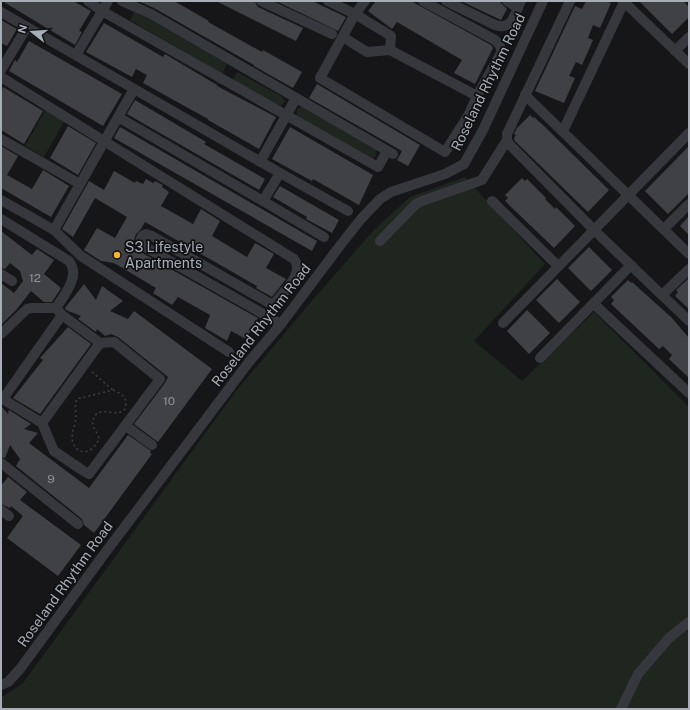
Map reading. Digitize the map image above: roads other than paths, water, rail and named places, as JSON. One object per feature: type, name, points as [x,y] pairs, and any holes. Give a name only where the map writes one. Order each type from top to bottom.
[{"type":"street","points":[[88,1],[102,11],[378,167],[390,152],[151,14],[122,1]]},
{"type":"street","points":[[76,55],[108,1]]},
{"type":"street","points":[[261,1],[332,34]]},
{"type":"street","points":[[328,1],[354,14],[391,36],[390,50]]},
{"type":"street","points":[[365,1],[354,14],[343,38],[320,78],[445,152],[468,116],[502,49],[500,44],[495,40],[423,1]]},
{"type":"street","points":[[446,1],[503,28],[510,24],[520,4],[507,1]]},
{"type":"street","name":"Roseland Rhythm Road","points":[[1,685],[8,682],[20,669],[105,553],[249,362],[281,324],[342,243],[380,199],[391,192],[445,174],[464,164],[486,124],[543,1]]},
{"type":"street","points":[[570,1],[507,134],[507,140],[510,145],[594,230],[689,321]]},
{"type":"street","points":[[563,131],[623,1],[689,64]]},
{"type":"street","points":[[1,12],[260,162],[348,211]]},
{"type":"street","points":[[1,70],[27,27]]},
{"type":"street","points":[[675,51],[689,37]]},
{"type":"street","points":[[343,38],[367,52],[390,50],[477,96]]},
{"type":"street","points":[[1,76],[294,259],[298,268],[292,281],[275,302],[271,304],[152,236],[146,234],[142,236],[140,241],[142,245],[147,248],[281,324]]},
{"type":"street","points":[[54,230],[134,89]]},
{"type":"street","points":[[525,95],[689,254]]},
{"type":"street","points":[[260,162],[296,98]]},
{"type":"street","points":[[468,116],[486,124]]},
{"type":"street","points":[[118,117],[263,200],[324,237]]},
{"type":"street","points":[[503,323],[689,133]]},
{"type":"street","points":[[1,139],[80,184]]},
{"type":"street","points":[[380,241],[416,204],[482,180],[507,140]]},
{"type":"street","points":[[263,200],[280,173]]},
{"type":"street","points":[[1,200],[54,230],[81,256],[230,352]]},
{"type":"street","points":[[492,201],[558,266]]},
{"type":"street","points":[[664,229],[689,204]]},
{"type":"street","points":[[1,219],[69,261],[72,264],[73,278],[59,312],[2,398],[42,423],[54,450],[89,474],[160,379],[114,342],[100,343],[59,312],[32,308],[27,309],[1,334]]},
{"type":"street","points":[[540,358],[632,265]]},
{"type":"street","points":[[662,295],[689,269]]},
{"type":"street","points":[[1,274],[12,281]]},
{"type":"street","points":[[594,304],[689,393]]},
{"type":"street","points":[[42,423],[100,343]]},
{"type":"street","points":[[126,426],[152,445]]},
{"type":"street","points":[[1,463],[78,524]]},
{"type":"street","points":[[621,709],[638,674],[669,638],[689,622]]},
{"type":"place","name":"S3 Lifestyle Apartments","points":[[117,255]]}]
